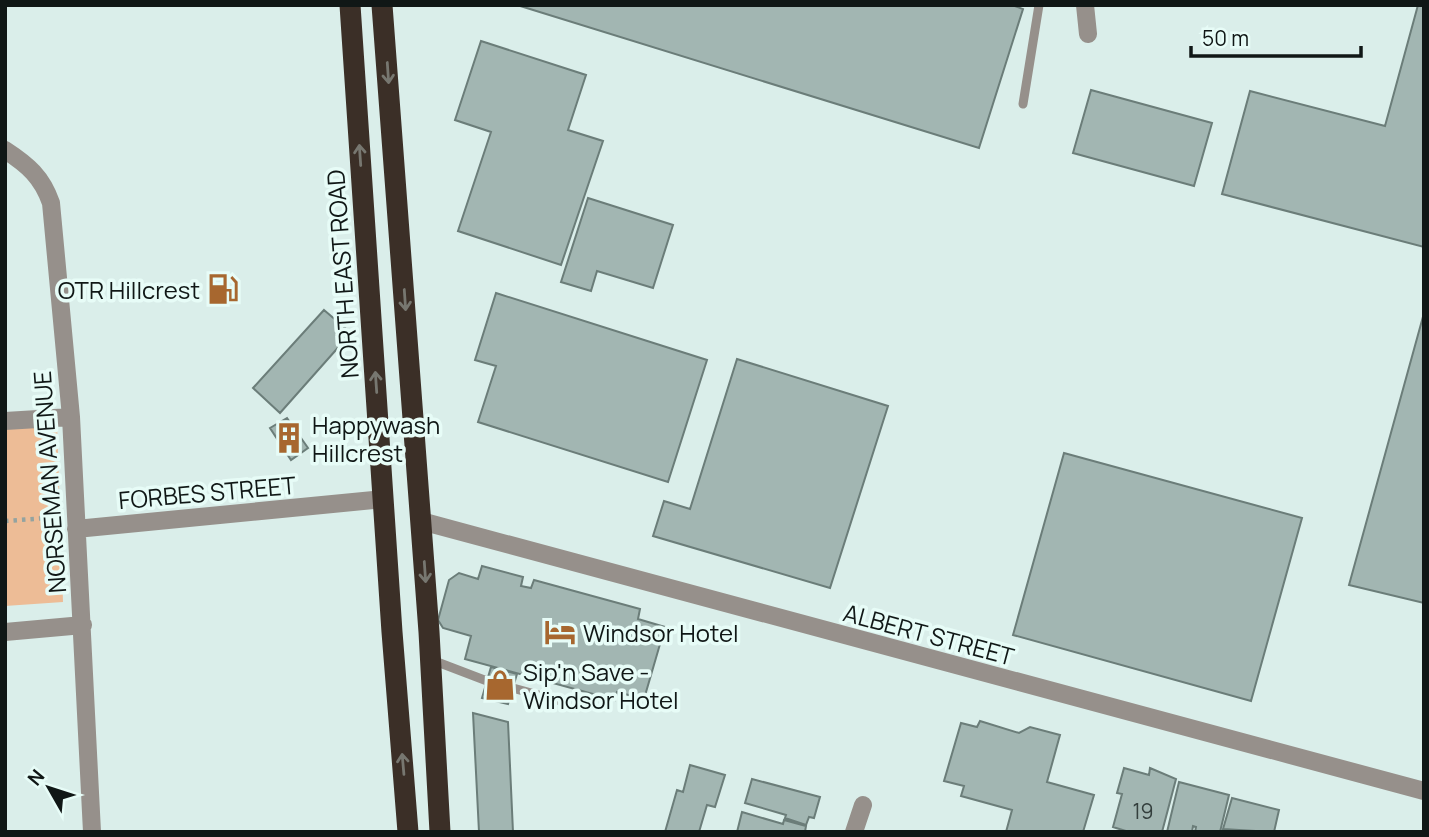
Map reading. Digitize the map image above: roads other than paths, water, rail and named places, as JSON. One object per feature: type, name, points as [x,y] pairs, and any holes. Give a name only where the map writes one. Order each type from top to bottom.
[{"type":"highway","name":"NORTH EAST ROAD","points":[[350,5],[408,832]]},
{"type":"highway","points":[[382,5],[431,660],[440,832]]},
{"type":"highway","points":[[384,499],[419,497]]},
{"type":"highway","points":[[385,523],[421,521]]},
{"type":"street","points":[[1086,5],[1088,34]]},
{"type":"street","name":"NORSEMAN AVENUE","points":[[5,150],[33,170],[46,186],[51,203],[71,418],[92,832]]},
{"type":"street","points":[[5,421],[71,418]]},
{"type":"street","name":"FORBES STREET","points":[[76,529],[384,499]]},
{"type":"street","name":"ALBERT STREET","points":[[421,521],[1424,791]]},
{"type":"street","points":[[5,632],[83,625]]},
{"type":"street","points":[[854,832],[863,805]]},
{"type":"lane","points":[[1023,103],[1039,5]]},
{"type":"lane","points":[[431,660],[487,681],[564,702]]},
{"type":"place","name":"OTR Hillcrest","points":[[223,289]]},
{"type":"place","name":"Happywash Hillcrest","points":[[289,438]]},
{"type":"place","name":"Windsor Hotel","points":[[560,632]]},
{"type":"place","name":"Sip'n Save - Windsor Hotel","points":[[500,685]]}]
